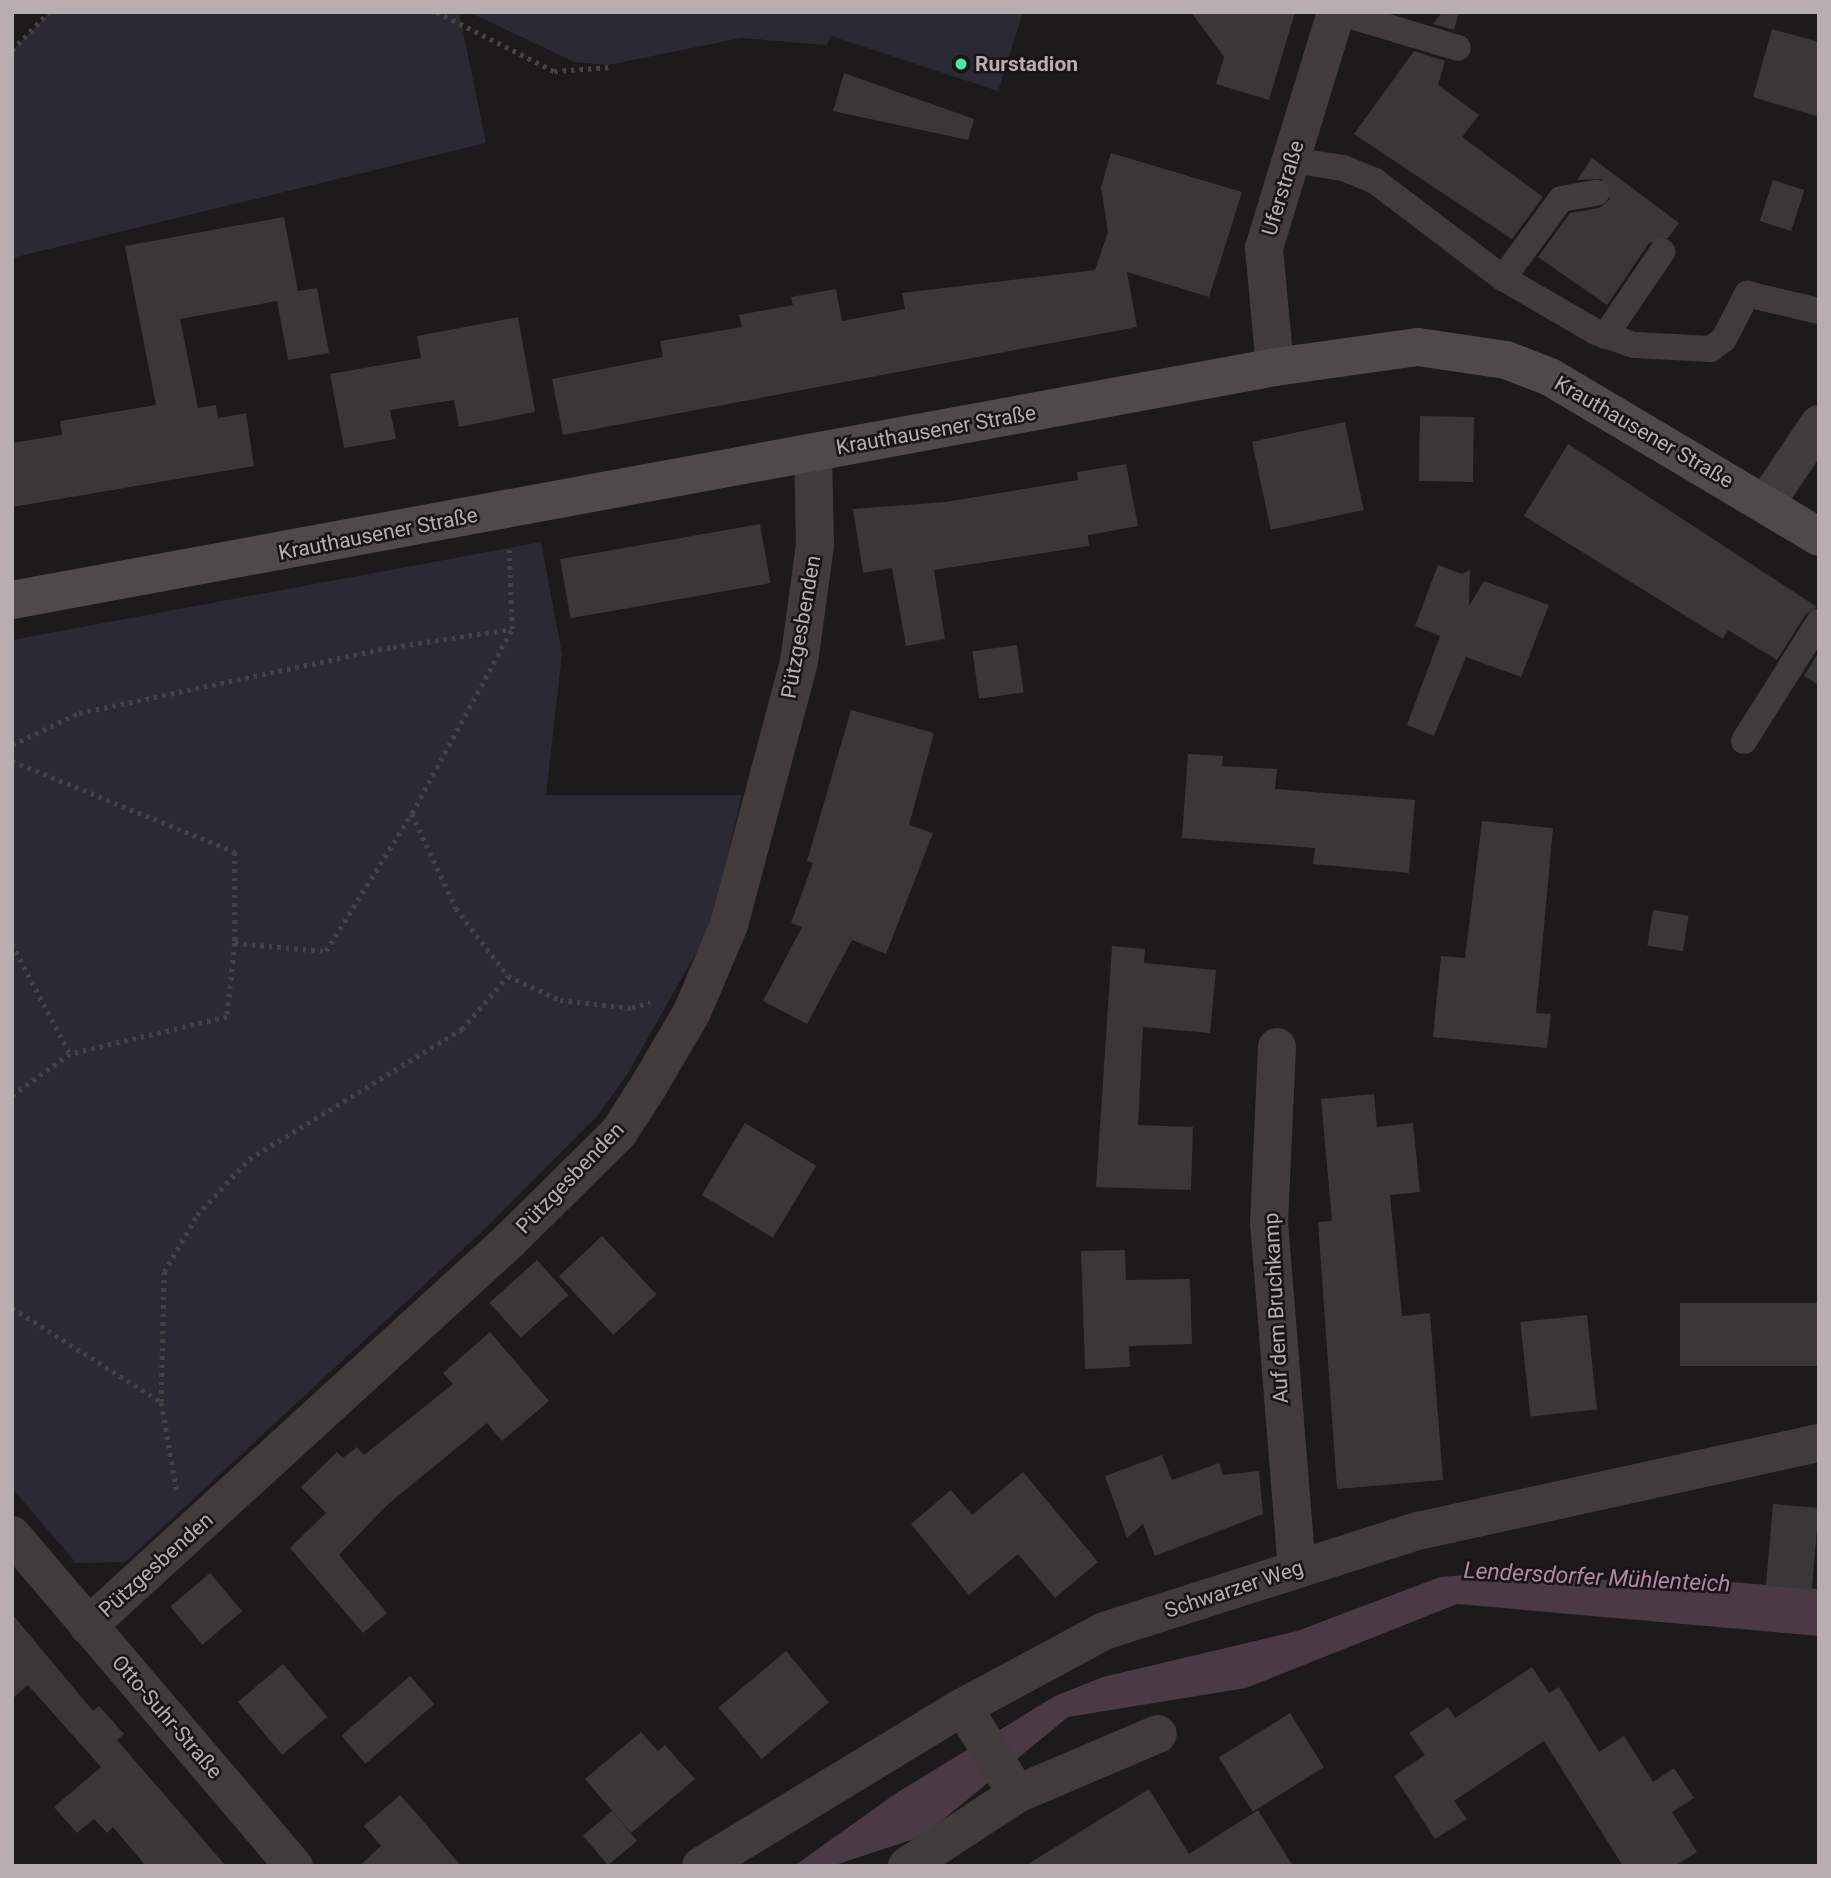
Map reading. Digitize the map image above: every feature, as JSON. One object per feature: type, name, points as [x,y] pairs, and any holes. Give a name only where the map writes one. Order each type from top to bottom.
[{"type":"street","name":"Uferstraße","points":[[1275,367],[1262,269],[1337,12]]},
{"type":"street","name":"Krauthausener Straße","points":[[12,600],[1275,367],[1418,347],[1506,360],[1628,418],[1819,537]]},
{"type":"street","points":[[1766,503],[1819,424]]},
{"type":"street","name":"Pützgesbenden","points":[[88,1626],[184,1541],[619,1132],[705,982],[729,925],[799,662],[815,545],[813,453]]},
{"type":"street","name":"Auf dem Bruchkamp","points":[[1277,1047],[1269,1222],[1297,1568]]},
{"type":"street","name":"Schwarzer Weg","points":[[701,1866],[969,1716],[1104,1631],[1297,1568],[1528,1503],[1819,1443]]},
{"type":"street","name":"Otto-Suhr-Straße","points":[[12,1535],[294,1866]]},
{"type":"street","points":[[969,1716],[1013,1787]]},
{"type":"street","points":[[907,1866],[1013,1787],[1158,1734]]},
{"type":"lane","points":[[1337,12],[1458,48]]},
{"type":"lane","points":[[1292,160],[1343,167],[1375,181],[1503,278],[1605,336],[1634,345],[1711,349],[1724,339],[1747,294],[1819,310]]},
{"type":"lane","points":[[1503,278],[1561,199],[1596,193]]},
{"type":"lane","points":[[1605,336],[1662,252]]},
{"type":"lane","points":[[1744,741],[1819,622]]},
{"type":"path","points":[[12,50],[49,12]]},
{"type":"path","points":[[437,12],[554,71],[612,67]]},
{"type":"path","points":[[235,943],[326,951],[412,813],[512,629],[504,511]]},
{"type":"path","points":[[12,745],[79,713],[393,647],[512,629]]},
{"type":"path","points":[[12,761],[235,852],[235,943],[227,1017],[70,1054],[12,1096]]},
{"type":"path","points":[[412,813],[456,908],[508,976],[560,1000],[632,1009],[705,982]]},
{"type":"path","points":[[12,944],[70,1054]]},
{"type":"path","points":[[184,1541],[161,1402],[164,1272],[197,1215],[249,1159],[462,1029],[508,976]]},
{"type":"path","points":[[12,1308],[161,1402]]},
{"type":"shaded area","points":[[50,12],[459,12],[486,143],[12,258],[12,51]]},
{"type":"shaded area","points":[[469,12],[1023,12],[998,91],[831,36],[827,45],[741,38],[608,65],[574,62]]},
{"type":"shaded area","points":[[541,542],[562,654],[546,795],[742,795],[711,926],[627,1075],[597,1116],[491,1223],[125,1562],[76,1563],[12,1488],[12,640]]},
{"type":"shaded area","points":[[1548,1569],[1603,1580],[1644,1575],[1819,1589],[1819,1636],[1457,1604],[1246,1688],[1068,1717],[923,1836],[832,1866],[794,1866],[895,1794],[1055,1696],[1103,1677],[1297,1631],[1440,1577]]},
{"type":"building","points":[[1191,12],[1295,12],[1269,100],[1216,84],[1224,57]]},
{"type":"building","points":[[1442,12],[1459,12],[1454,30],[1433,24]]},
{"type":"building","points":[[1772,29],[1819,42],[1819,117],[1753,97]]},
{"type":"building","points":[[1414,51],[1445,61],[1438,85],[1479,115],[1462,137],[1543,197],[1512,239],[1354,134]]},
{"type":"building","points":[[844,73],[974,119],[968,140],[833,111]]},
{"type":"building","points":[[1111,153],[1242,192],[1209,297],[1127,272],[1137,327],[563,435],[552,379],[663,357],[660,341],[742,327],[739,315],[793,305],[791,297],[836,289],[842,321],[905,309],[902,293],[1095,270],[1108,232],[1101,187]]},
{"type":"building","points":[[1592,158],[1679,223],[1668,238],[1649,243],[1607,305],[1538,257],[1570,213],[1599,208],[1610,199],[1602,179],[1577,180]]},
{"type":"building","points":[[1773,180],[1804,190],[1791,231],[1760,221]]},
{"type":"building","points":[[284,217],[298,291],[317,288],[329,353],[288,360],[277,301],[180,319],[198,408],[216,405],[218,418],[246,413],[254,466],[12,507],[12,443],[62,435],[60,421],[156,405],[125,246]]},
{"type":"building","points":[[518,317],[535,412],[459,427],[454,400],[390,410],[396,439],[344,448],[330,374],[421,358],[417,336]]},
{"type":"building","points":[[1420,416],[1474,417],[1473,482],[1419,481]]},
{"type":"building","points":[[1345,422],[1364,510],[1271,530],[1252,442]]},
{"type":"building","points":[[1568,444],[1817,607],[1806,614],[1777,660],[1728,630],[1723,639],[1524,516]]},
{"type":"building","points":[[1126,464],[1138,526],[1088,535],[1089,546],[934,570],[945,639],[906,646],[892,568],[863,573],[853,509],[945,502],[1078,480],[1077,472]]},
{"type":"building","points":[[760,524],[770,583],[571,618],[560,559]]},
{"type":"building","points":[[1438,565],[1462,574],[1470,570],[1469,606],[1484,581],[1549,605],[1521,677],[1466,657],[1434,736],[1407,725],[1440,636],[1415,626]]},
{"type":"building","points":[[1017,645],[1024,693],[979,699],[972,651]]},
{"type":"building","points":[[1819,652],[1819,685],[1804,676]]},
{"type":"building","points":[[851,710],[934,733],[909,825],[933,833],[886,954],[852,940],[807,1024],[763,1001],[802,927],[791,923],[813,863],[807,861]]},
{"type":"building","points":[[1188,754],[1223,756],[1222,766],[1277,769],[1275,789],[1415,800],[1409,873],[1313,864],[1315,848],[1182,838]]},
{"type":"building","points":[[1482,821],[1553,828],[1536,1013],[1551,1014],[1547,1048],[1433,1037],[1441,956],[1465,958]]},
{"type":"building","points":[[1653,910],[1689,916],[1683,951],[1647,946]]},
{"type":"building","points":[[1112,946],[1145,949],[1144,963],[1216,970],[1210,1033],[1143,1027],[1138,1125],[1193,1127],[1191,1190],[1096,1187]]},
{"type":"building","points":[[1374,1094],[1377,1127],[1413,1123],[1420,1192],[1390,1195],[1402,1316],[1430,1313],[1443,1480],[1337,1489],[1318,1222],[1332,1221],[1321,1099]]},
{"type":"building","points":[[745,1123],[816,1166],[773,1238],[702,1195]]},
{"type":"building","points":[[602,1236],[657,1295],[613,1335],[559,1276]]},
{"type":"building","points":[[1125,1250],[1126,1280],[1190,1279],[1192,1344],[1129,1346],[1130,1367],[1085,1369],[1081,1251]]},
{"type":"building","points":[[537,1260],[568,1295],[521,1338],[489,1303]]},
{"type":"building","points":[[1680,1303],[1819,1303],[1819,1366],[1680,1366]]},
{"type":"building","points":[[1587,1315],[1597,1409],[1530,1416],[1520,1322]]},
{"type":"building","points":[[490,1332],[549,1401],[502,1441],[487,1423],[387,1505],[339,1555],[387,1613],[363,1633],[290,1548],[326,1513],[301,1487],[337,1452],[343,1458],[357,1447],[364,1455],[453,1384],[443,1373]]},
{"type":"building","points":[[1162,1455],[1172,1480],[1219,1463],[1223,1475],[1259,1471],[1263,1514],[1155,1556],[1143,1524],[1127,1538],[1105,1476]]},
{"type":"building","points":[[1023,1472],[1098,1562],[1055,1598],[1018,1554],[969,1595],[911,1524],[951,1490],[972,1515]]},
{"type":"building","points":[[1773,1504],[1819,1508],[1812,1590],[1766,1586]]},
{"type":"building","points":[[210,1573],[242,1611],[202,1645],[170,1606]]},
{"type":"building","points":[[12,1614],[93,1711],[99,1706],[124,1734],[117,1740],[226,1866],[146,1866],[113,1827],[107,1833],[94,1819],[77,1833],[54,1807],[101,1767],[28,1685],[12,1699]]},
{"type":"building","points":[[786,1651],[829,1702],[762,1759],[719,1708]]},
{"type":"building","points":[[283,1664],[327,1717],[282,1755],[238,1702]]},
{"type":"building","points":[[1532,1667],[1549,1693],[1559,1687],[1599,1752],[1624,1736],[1653,1782],[1674,1768],[1694,1798],[1672,1812],[1697,1852],[1675,1866],[1623,1866],[1544,1741],[1454,1801],[1467,1819],[1435,1839],[1394,1776],[1425,1755],[1409,1733],[1448,1707],[1455,1718]]},
{"type":"building","points":[[410,1676],[434,1704],[366,1764],[341,1736]]},
{"type":"building","points":[[1290,1713],[1324,1767],[1253,1812],[1219,1758]]},
{"type":"building","points":[[641,1732],[658,1751],[665,1745],[695,1779],[631,1833],[585,1779]]},
{"type":"building","points":[[1149,1789],[1189,1854],[1258,1810],[1293,1866],[1025,1866]]},
{"type":"building","points":[[400,1795],[461,1866],[359,1866],[381,1846],[364,1826]]},
{"type":"building","points":[[612,1811],[637,1841],[608,1865],[583,1835]]},
{"type":"place","name":"Rurstadion","points":[[961,64]]},
{"type":"water label","name":"Lendersdorfer Mühlenteich","points":[[1597,1578]]}]
